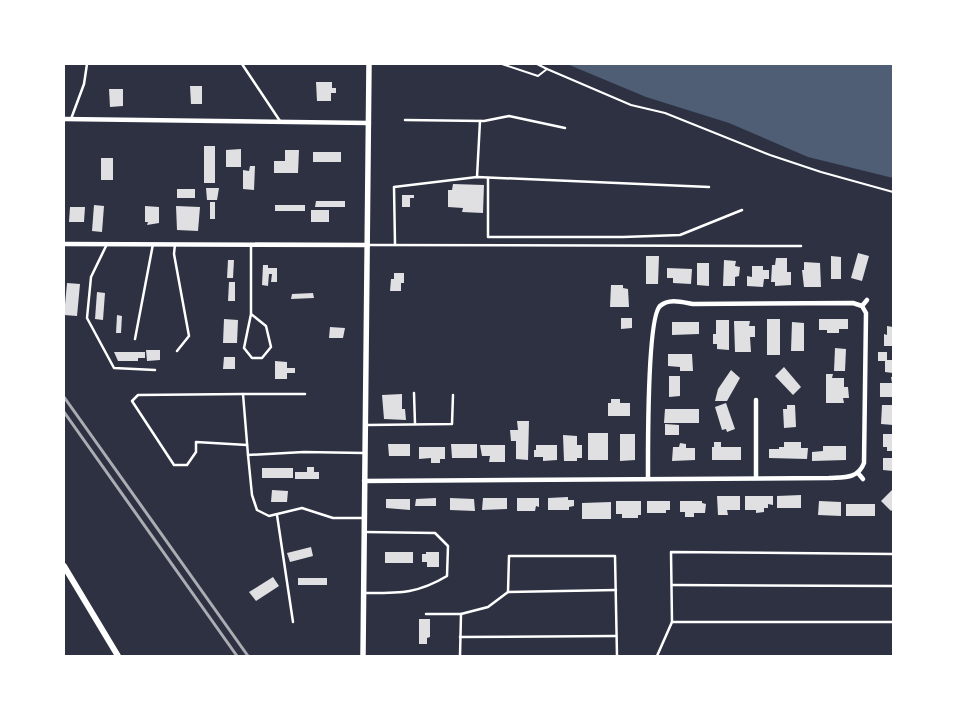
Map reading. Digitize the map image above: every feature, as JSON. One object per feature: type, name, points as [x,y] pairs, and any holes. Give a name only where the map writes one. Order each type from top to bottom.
[{"type":"main road","points":[[64,566],[118,656]]},
{"type":"main road","points":[[92,612],[113,656]]},
{"type":"street","points":[[363,656],[369,64]]},
{"type":"street","points":[[64,119],[369,123]]},
{"type":"street","points":[[64,244],[368,245]]},
{"type":"street","points":[[657,299],[661,305]]},
{"type":"street","points":[[862,306],[867,300]]},
{"type":"street","points":[[364,481],[829,478],[850,477],[858,473],[864,463],[866,313],[862,306],[853,302],[693,304],[674,301],[661,305],[656,312],[654,320],[650,367],[648,479]]},
{"type":"street","points":[[756,400],[756,478]]},
{"type":"street","points":[[858,473],[863,479]]},
{"type":"lane","points":[[71,119],[84,84],[87,64]]},
{"type":"lane","points":[[242,64],[281,122]]},
{"type":"lane","points":[[405,120],[480,121],[509,116],[565,128]]},
{"type":"lane","points":[[477,177],[480,121]]},
{"type":"lane","points":[[395,245],[394,187],[477,177],[709,187]]},
{"type":"lane","points":[[488,178],[488,237],[623,238],[680,235],[742,210]]},
{"type":"lane","points":[[106,244],[91,277],[87,318],[114,368],[155,370]]},
{"type":"lane","points":[[135,339],[153,244]]},
{"type":"lane","points":[[175,244],[174,254],[190,336],[177,351]]},
{"type":"lane","points":[[251,244],[251,314],[244,348],[252,358],[262,358],[270,347],[266,326],[251,314]]},
{"type":"lane","points":[[368,245],[801,246]]},
{"type":"lane","points":[[414,393],[415,424]]},
{"type":"lane","points":[[243,394],[252,495],[258,510],[269,516],[302,508],[333,518],[365,518]]},
{"type":"lane","points":[[247,445],[196,442],[196,452],[187,465],[174,465],[132,402],[138,395],[304,394]]},
{"type":"lane","points":[[366,425],[452,424],[453,395]]},
{"type":"lane","points":[[248,455],[304,452],[364,453]]},
{"type":"lane","points":[[277,515],[293,622]]},
{"type":"lane","points":[[363,593],[400,593],[422,589],[447,576],[448,569],[448,546],[435,533],[365,532]]},
{"type":"lane","points":[[657,656],[672,622],[671,552],[893,554]]},
{"type":"lane","points":[[508,592],[509,556],[615,556],[617,656]]},
{"type":"lane","points":[[672,585],[893,586]]},
{"type":"lane","points":[[426,614],[461,614],[488,607],[508,592],[616,590]]},
{"type":"lane","points":[[460,656],[461,614]]},
{"type":"lane","points":[[672,622],[893,622]]},
{"type":"lane","points":[[460,637],[617,636]]},
{"type":"path","points":[[502,64],[538,76],[547,69]]},
{"type":"path","points":[[537,64],[631,105],[665,113],[770,155],[821,172],[893,192]]},
{"type":"water","points":[[567,64],[893,64],[893,178],[808,157],[729,123],[646,97]]},
{"type":"building","points":[[316,82],[332,82],[332,88],[336,88],[336,93],[331,93],[331,101],[317,101]]},
{"type":"building","points":[[190,86],[202,86],[202,104],[191,104]]},
{"type":"building","points":[[109,89],[123,89],[123,106],[110,107]]},
{"type":"building","points":[[204,146],[215,146],[215,183],[204,183]]},
{"type":"building","points":[[241,149],[241,167],[226,167],[226,150]]},
{"type":"building","points":[[285,150],[299,150],[298,173],[274,173],[274,161],[285,161]]},
{"type":"building","points":[[313,152],[341,152],[341,162],[313,162]]},
{"type":"building","points":[[101,158],[113,158],[113,180],[101,180]]},
{"type":"building","points":[[250,166],[255,166],[254,190],[243,189],[243,170],[249,171]]},
{"type":"building","points":[[453,184],[484,185],[483,213],[462,212],[463,208],[448,207],[448,190],[452,190]]},
{"type":"building","points":[[206,188],[219,188],[217,200],[207,200]]},
{"type":"building","points":[[177,189],[195,189],[195,198],[177,198]]},
{"type":"building","points":[[402,195],[414,195],[414,198],[410,198],[410,207],[402,207]]},
{"type":"building","points":[[316,201],[345,201],[345,207],[315,207]]},
{"type":"building","points":[[210,202],[215,202],[215,219],[210,219]]},
{"type":"building","points":[[94,205],[104,206],[102,232],[92,231]]},
{"type":"building","points":[[275,205],[305,205],[305,211],[275,211]]},
{"type":"building","points":[[145,206],[159,207],[159,223],[147,225],[148,222],[145,222]]},
{"type":"building","points":[[176,206],[200,207],[198,231],[177,230]]},
{"type":"building","points":[[70,207],[85,207],[84,222],[69,222]]},
{"type":"building","points":[[311,210],[329,210],[329,222],[311,222]]},
{"type":"building","points":[[858,253],[869,256],[862,281],[851,278]]},
{"type":"building","points":[[646,256],[659,256],[658,284],[646,284]]},
{"type":"building","points":[[831,256],[841,257],[841,279],[831,279]]},
{"type":"building","points":[[776,258],[787,258],[787,272],[791,272],[791,285],[775,286],[775,282],[771,282],[772,265],[775,265]]},
{"type":"building","points":[[228,260],[234,260],[233,278],[227,278]]},
{"type":"building","points":[[724,260],[736,261],[735,266],[740,267],[739,276],[735,277],[735,286],[723,286]]},
{"type":"building","points":[[804,262],[820,263],[821,287],[804,287],[802,270],[804,270]]},
{"type":"building","points":[[697,263],[709,263],[709,286],[697,285]]},
{"type":"building","points":[[263,265],[268,265],[268,268],[277,268],[277,282],[271,282],[272,274],[269,274],[268,286],[262,285]]},
{"type":"building","points":[[752,266],[763,266],[763,270],[769,270],[769,279],[764,279],[763,287],[747,286],[747,276],[752,277]]},
{"type":"building","points":[[667,268],[692,269],[691,284],[673,283],[673,278],[667,278]]},
{"type":"building","points":[[394,273],[404,273],[404,283],[401,283],[401,291],[390,291],[391,279],[394,279]]},
{"type":"building","points":[[229,282],[235,282],[235,301],[228,301]]},
{"type":"building","points":[[67,283],[80,284],[77,316],[64,315]]},
{"type":"building","points":[[611,285],[623,285],[623,288],[628,289],[629,307],[610,307]]},
{"type":"building","points":[[97,292],[105,293],[103,320],[95,319]]},
{"type":"building","points":[[313,293],[314,298],[291,299],[292,294]]},
{"type":"building","points":[[117,315],[122,316],[121,333],[116,333]]},
{"type":"building","points":[[621,318],[632,318],[632,328],[621,329]]},
{"type":"building","points":[[224,319],[238,320],[237,343],[223,343]]},
{"type":"building","points":[[767,319],[780,319],[780,355],[767,355]]},
{"type":"building","points":[[819,319],[848,319],[848,329],[839,329],[839,333],[827,333],[827,330],[819,330]]},
{"type":"building","points":[[716,320],[729,320],[729,350],[717,349],[717,344],[713,344],[713,334],[716,334]]},
{"type":"building","points":[[734,321],[750,321],[749,326],[755,326],[755,337],[750,337],[751,352],[735,352]]},
{"type":"building","points":[[672,322],[699,322],[699,334],[672,335]]},
{"type":"building","points":[[792,322],[804,323],[804,351],[791,351]]},
{"type":"building","points":[[887,326],[893,327],[893,346],[884,346],[884,334],[887,335]]},
{"type":"building","points":[[330,327],[345,328],[343,338],[329,338]]},
{"type":"building","points":[[835,348],[846,349],[845,371],[834,371]]},
{"type":"building","points":[[146,350],[160,350],[160,360],[147,361]]},
{"type":"building","points":[[114,352],[145,352],[145,358],[138,358],[138,361],[118,361]]},
{"type":"building","points":[[878,352],[887,352],[887,360],[893,360],[893,373],[885,372],[885,361],[878,361]]},
{"type":"building","points":[[668,354],[692,354],[693,371],[680,371],[680,367],[668,366]]},
{"type":"building","points":[[224,357],[235,357],[235,369],[223,369]]},
{"type":"building","points":[[275,361],[287,362],[287,368],[295,368],[295,373],[287,373],[287,379],[275,379]]},
{"type":"building","points":[[784,367],[801,387],[793,395],[775,376]]},
{"type":"building","points":[[731,370],[740,378],[727,401],[715,401],[718,389]]},
{"type":"building","points":[[826,374],[833,374],[832,378],[844,378],[844,387],[848,387],[849,398],[843,398],[844,403],[826,403]]},
{"type":"building","points":[[669,376],[680,376],[680,396],[669,397]]},
{"type":"building","points":[[891,377],[893,377],[893,397],[880,397],[880,383],[892,383]]},
{"type":"building","points":[[402,394],[402,409],[405,409],[406,420],[384,419],[382,395]]},
{"type":"building","points":[[611,399],[620,399],[620,403],[630,403],[630,416],[608,416],[608,403],[611,403]]},
{"type":"building","points":[[726,403],[735,429],[727,432],[726,429],[722,430],[715,407]]},
{"type":"building","points":[[787,405],[795,405],[796,427],[784,428],[783,409],[787,409]]},
{"type":"building","points":[[882,405],[893,405],[893,425],[881,424]]},
{"type":"building","points":[[665,409],[699,409],[699,423],[664,423]]},
{"type":"building","points":[[517,421],[529,421],[528,460],[516,459],[516,441],[511,441],[510,430],[518,430]]},
{"type":"building","points":[[665,424],[679,425],[679,435],[665,435]]},
{"type":"building","points":[[588,433],[608,433],[608,460],[588,460]]},
{"type":"building","points":[[620,434],[635,434],[635,460],[620,461]]},
{"type":"building","points":[[883,434],[893,434],[893,451],[887,451],[887,447],[883,447]]},
{"type":"building","points":[[563,435],[577,436],[577,445],[582,445],[582,458],[577,458],[577,461],[564,461]]},
{"type":"building","points":[[714,442],[721,442],[721,447],[741,447],[741,460],[712,460]]},
{"type":"building","points":[[784,442],[801,442],[801,448],[808,448],[807,459],[769,458],[769,449],[784,447]]},
{"type":"building","points":[[680,443],[686,444],[686,448],[695,448],[695,460],[672,461],[673,447],[679,447]]},
{"type":"building","points":[[388,444],[410,444],[410,456],[389,456]]},
{"type":"building","points":[[451,444],[477,444],[477,458],[452,458]]},
{"type":"building","points":[[480,445],[505,445],[505,462],[489,462],[490,456],[482,456]]},
{"type":"building","points":[[536,445],[557,445],[557,460],[543,461],[543,457],[534,457]]},
{"type":"building","points":[[823,446],[846,446],[846,460],[812,461],[812,452],[823,451]]},
{"type":"building","points":[[419,447],[445,447],[445,459],[440,459],[440,463],[431,463],[431,458],[419,459]]},
{"type":"building","points":[[883,458],[893,458],[893,471],[883,470]]},
{"type":"building","points":[[307,467],[314,467],[314,472],[319,472],[319,479],[295,479],[295,472],[307,472]]},
{"type":"building","points":[[262,468],[293,468],[293,478],[262,478]]},
{"type":"building","points":[[893,489],[893,509],[891,511],[881,501]]},
{"type":"building","points":[[272,490],[288,491],[287,502],[271,502]]},
{"type":"building","points":[[801,495],[801,508],[777,508],[777,496]]},
{"type":"building","points":[[717,496],[740,496],[740,510],[727,510],[728,515],[718,515]]},
{"type":"building","points":[[745,496],[773,496],[773,505],[768,504],[768,508],[764,508],[764,512],[756,513],[756,510],[745,510]]},
{"type":"building","points":[[568,497],[568,500],[574,500],[574,506],[569,507],[569,510],[548,510],[548,498]]},
{"type":"building","points":[[436,498],[436,506],[415,506],[416,499]]},
{"type":"building","points":[[450,498],[474,499],[475,511],[450,510]]},
{"type":"building","points":[[483,498],[507,498],[507,509],[482,510]]},
{"type":"building","points":[[517,498],[539,498],[539,507],[536,506],[535,511],[517,511]]},
{"type":"building","points":[[386,499],[410,499],[410,510],[386,508]]},
{"type":"building","points":[[616,501],[641,501],[641,515],[638,515],[638,518],[622,518],[622,514],[616,514]]},
{"type":"building","points":[[647,501],[670,501],[670,510],[666,510],[666,513],[647,513]]},
{"type":"building","points":[[680,501],[702,501],[702,503],[706,504],[705,513],[694,513],[694,517],[685,517],[685,512],[680,512]]},
{"type":"building","points":[[819,501],[841,502],[841,516],[818,515]]},
{"type":"building","points":[[611,502],[611,519],[582,519],[582,503]]},
{"type":"building","points":[[846,504],[875,504],[875,516],[846,516]]},
{"type":"building","points":[[311,547],[313,556],[290,562],[287,553]]},
{"type":"building","points":[[385,552],[413,552],[413,563],[385,563]]},
{"type":"building","points":[[426,552],[439,552],[439,567],[427,567],[427,562],[422,562],[422,554],[426,554]]},
{"type":"building","points":[[273,577],[279,586],[256,601],[249,592]]},
{"type":"building","points":[[298,578],[327,578],[327,585],[298,585]]},
{"type":"building","points":[[419,619],[430,619],[430,637],[427,638],[427,644],[419,644]]},
{"type":"railway","points":[[64,397],[248,656]]},
{"type":"railway","points":[[64,412],[237,656]]}]
